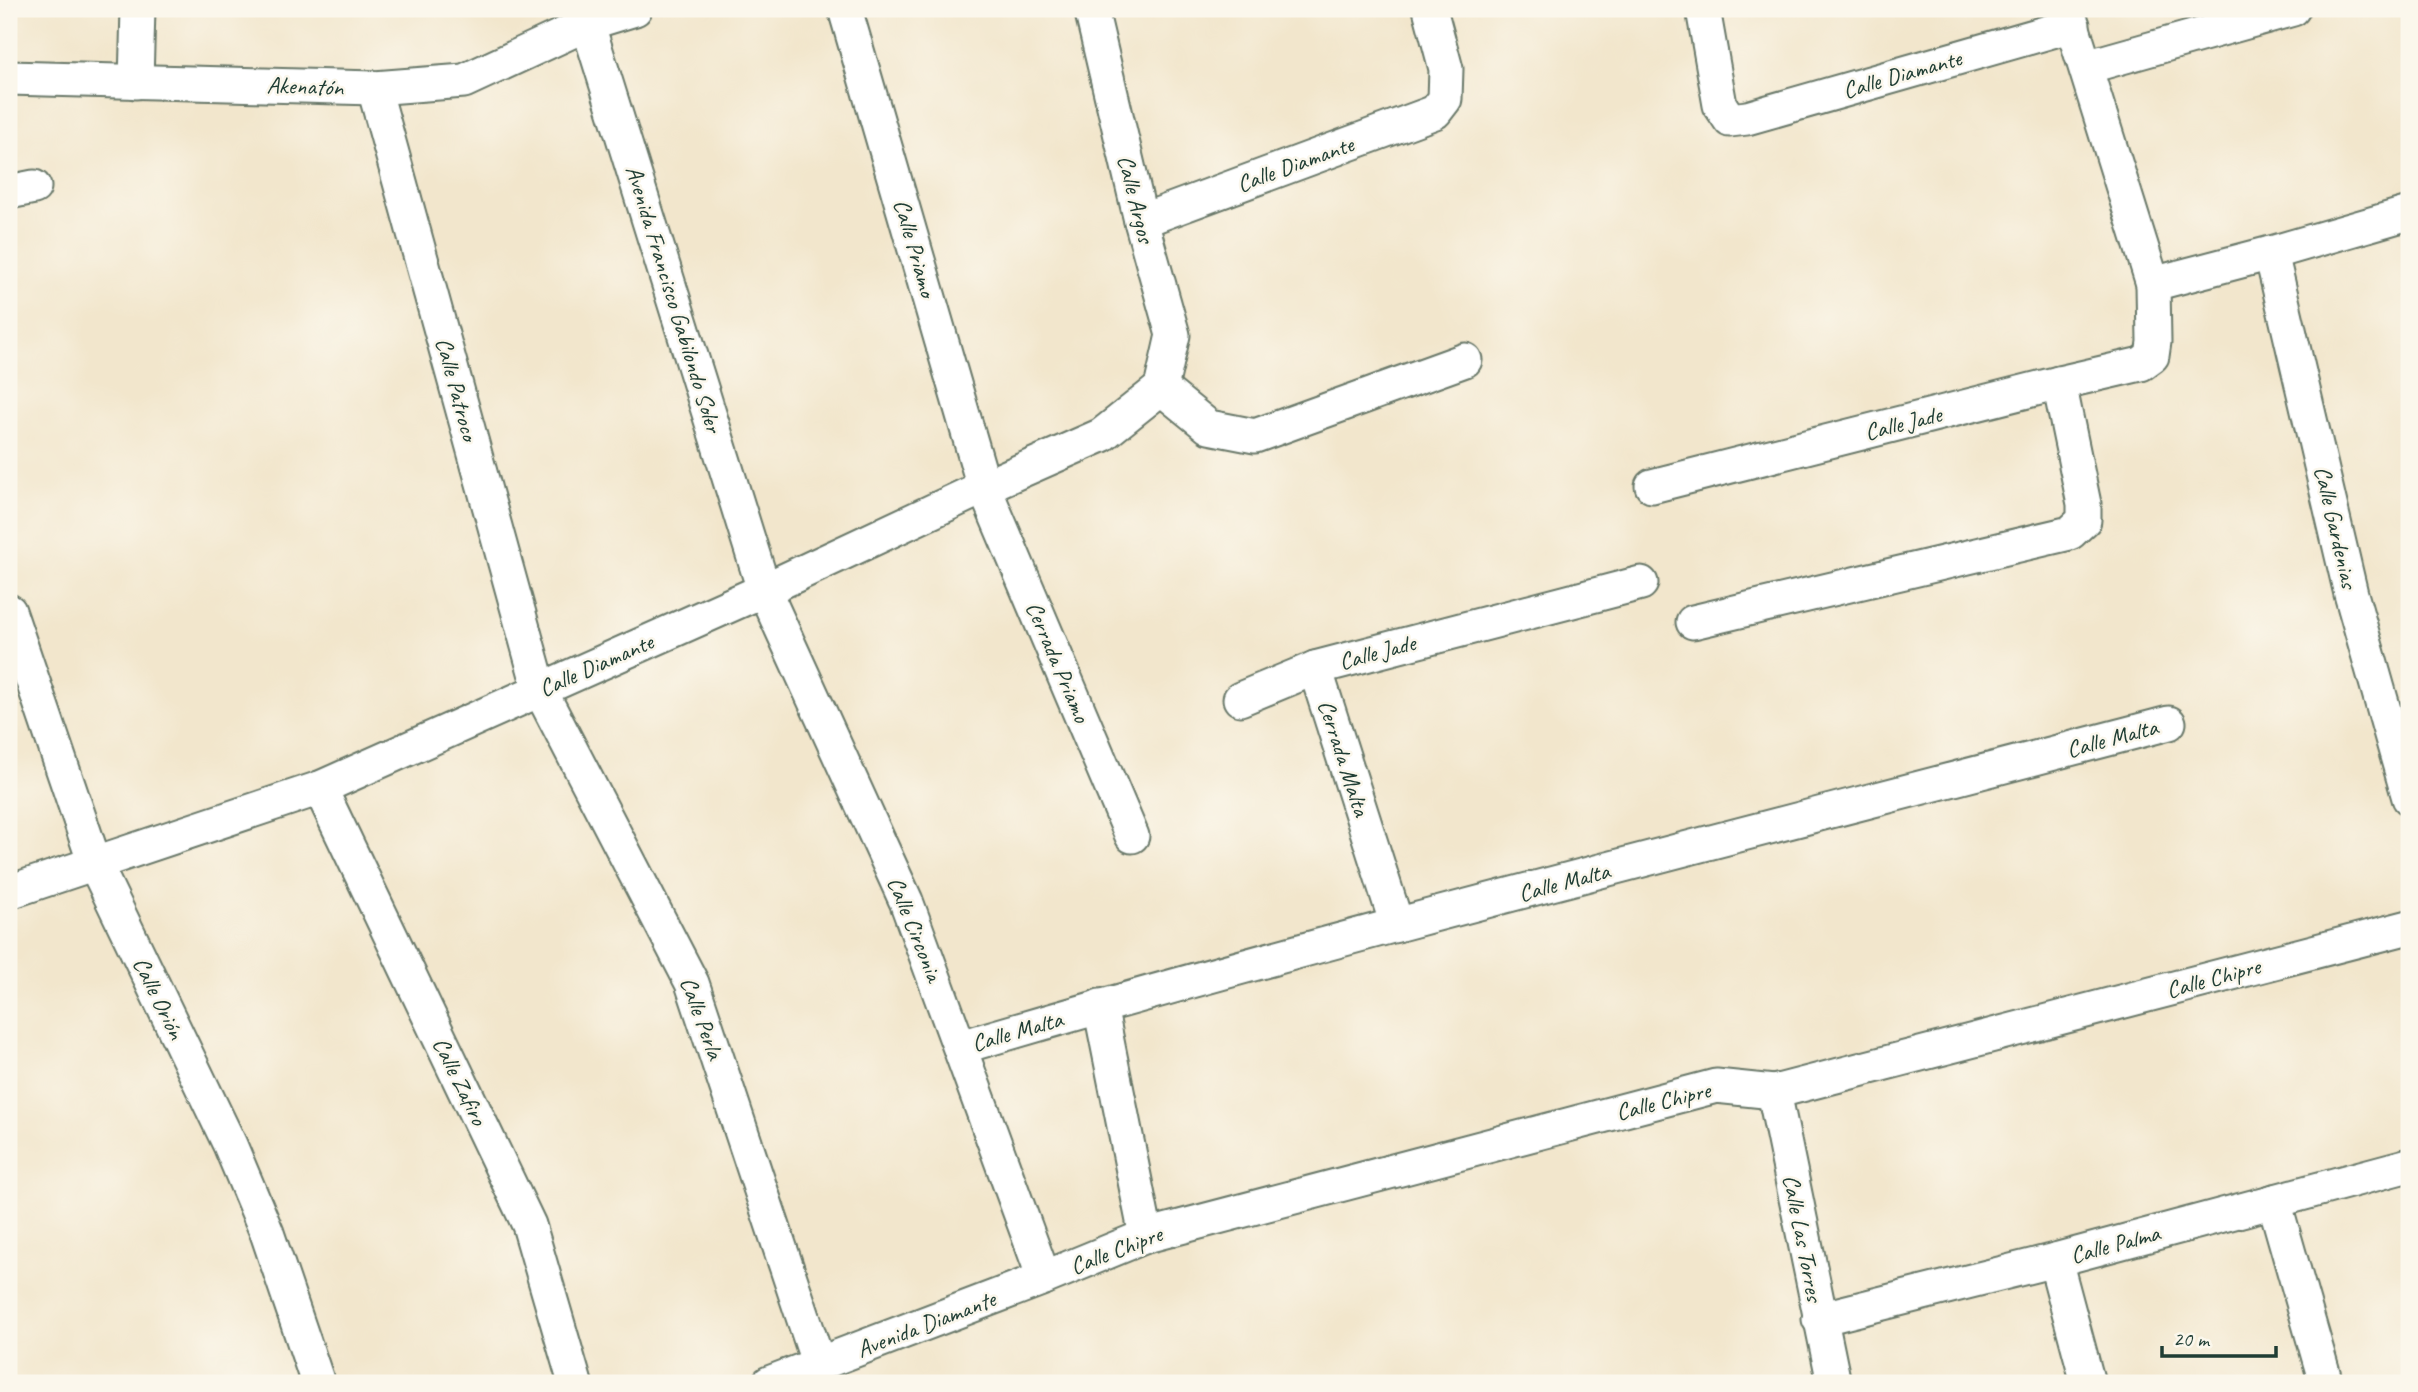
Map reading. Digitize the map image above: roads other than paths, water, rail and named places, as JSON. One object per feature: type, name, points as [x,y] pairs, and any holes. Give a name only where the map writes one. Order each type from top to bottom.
[{"type":"street","points":[[136,82],[138,9]]},
{"type":"street","name":"Akenatón","points":[[9,78],[374,88],[464,81],[586,16],[635,9]]},
{"type":"street","name":"Calle Priamo","points":[[845,9],[984,487]]},
{"type":"street","name":"Calle Argos","points":[[1091,9],[1141,221],[1173,335],[1161,388]]},
{"type":"street","name":"Calle Diamante","points":[[1141,221],[1435,112],[1445,99],[1446,69],[1430,9]]},
{"type":"street","name":"Calle Diamante","points":[[1703,9],[1720,105],[1730,120],[1746,118],[2070,17]]},
{"type":"street","points":[[2085,66],[2293,9]]},
{"type":"street","name":"Avenida Francisco Gabilondo Soler","points":[[586,16],[764,590]]},
{"type":"street","points":[[2070,17],[2153,284],[2409,213]]},
{"type":"street","name":"Calle Patroco","points":[[374,88],[540,690]]},
{"type":"street","name":"Calle Gardenias","points":[[2271,253],[2351,594],[2409,798]]},
{"type":"street","name":"Calle Jade","points":[[1652,486],[2141,364],[2152,356],[2153,284]]},
{"type":"street","points":[[1161,388],[1209,427],[1255,436],[1465,360]]},
{"type":"street","points":[[1693,622],[2070,533],[2084,520],[2084,504],[2059,383]]},
{"type":"street","name":"Calle Diamante","points":[[9,892],[320,788],[764,590],[1102,435],[1161,388]]},
{"type":"street","name":"Cerrada Priamo","points":[[984,487],[1132,836]]},
{"type":"street","name":"Calle Jade","points":[[1315,668],[1642,583]]},
{"type":"street","name":"Calle Circonia","points":[[764,590],[906,901],[1044,1278]]},
{"type":"street","name":"Calle Orión","points":[[9,611],[95,864],[230,1145],[267,1233],[318,1383]]},
{"type":"street","name":"Cerrada Malta","points":[[1240,699],[1315,668],[1397,925]]},
{"type":"street","name":"Calle Perla","points":[[540,690],[692,983],[819,1365]]},
{"type":"street","name":"Calle Malta","points":[[961,1047],[1397,925],[2169,723]]},
{"type":"street","name":"Calle Zafiro","points":[[320,788],[529,1225],[575,1383]]},
{"type":"street","name":"Calle Chipre","points":[[1044,1278],[1146,1236],[1716,1086],[1774,1092],[2409,926]]},
{"type":"street","points":[[1100,1006],[1146,1236]]},
{"type":"street","name":"Calle Las Torres","points":[[1774,1092],[1834,1383]]},
{"type":"street","name":"Calle Palma","points":[[1819,1319],[2055,1260],[2409,1165]]},
{"type":"street","points":[[2274,1201],[2326,1383]]},
{"type":"street","points":[[2055,1260],[2088,1383]]},
{"type":"street","name":"Avenida Diamante","points":[[769,1383],[1044,1278]]}]
